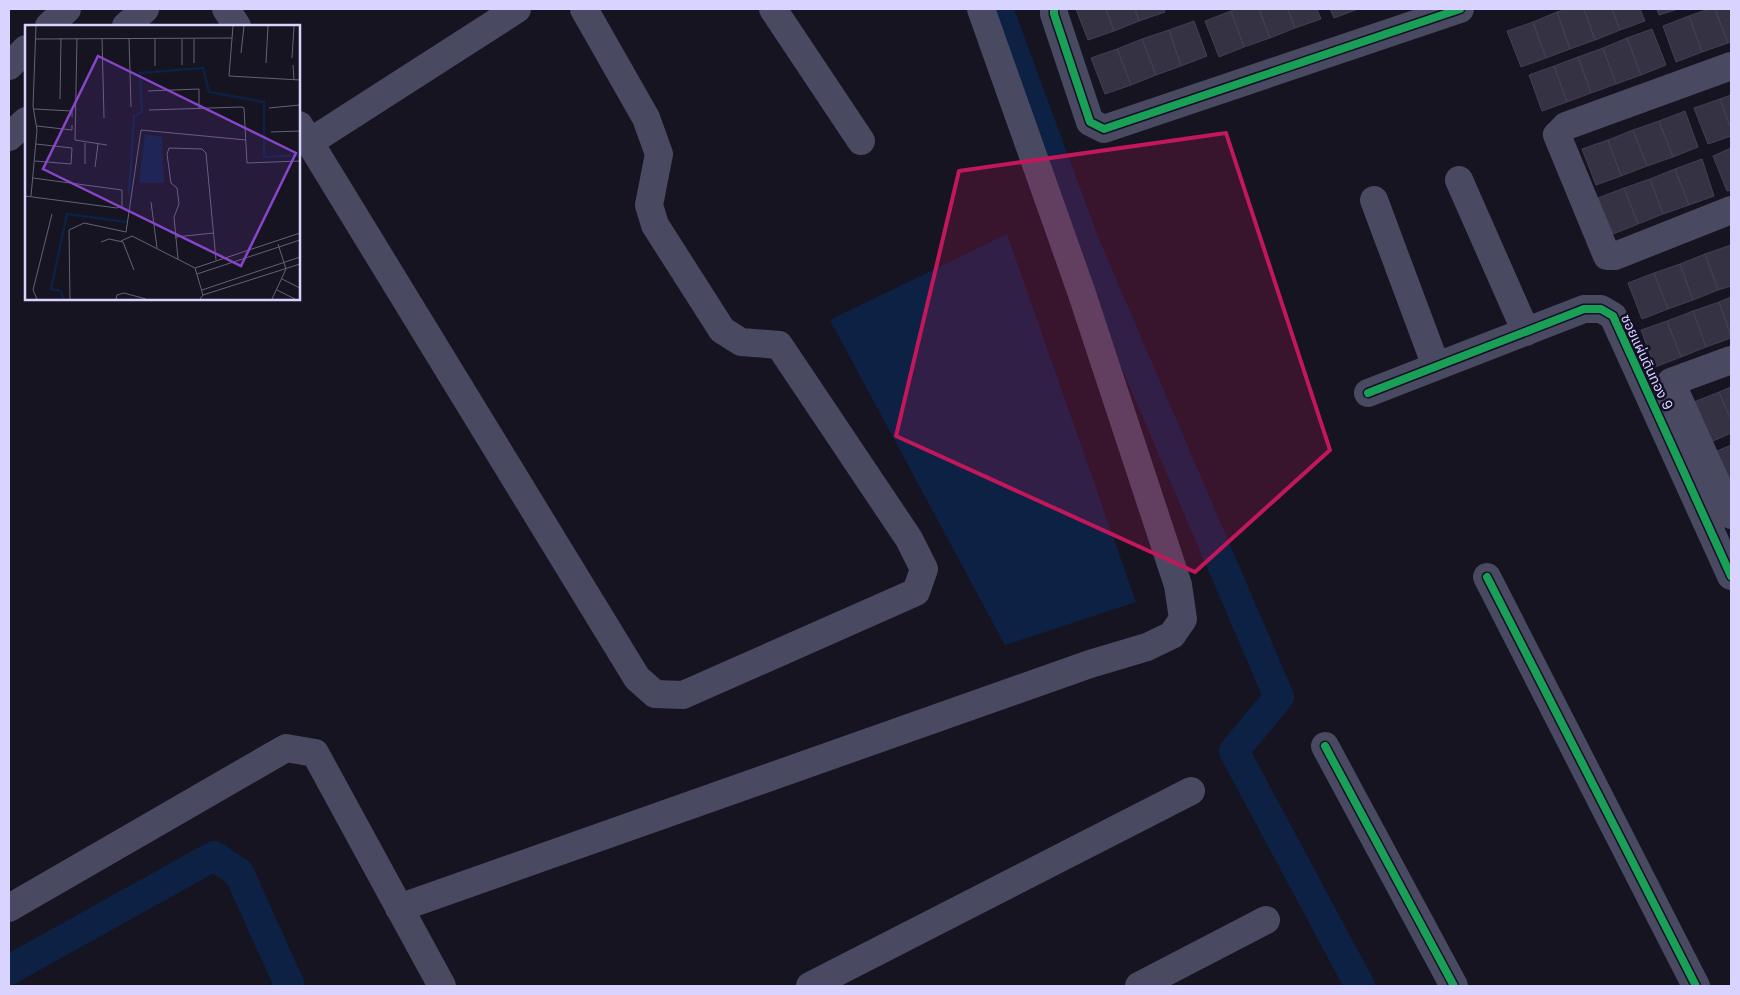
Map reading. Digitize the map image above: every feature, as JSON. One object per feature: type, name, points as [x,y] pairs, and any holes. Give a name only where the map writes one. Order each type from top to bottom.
[{"type":"street","points":[[50,25],[67,9]]},
{"type":"street","points":[[127,25],[145,9]]},
{"type":"street","points":[[226,9],[236,25]]},
{"type":"street","points":[[518,9],[304,134],[636,678],[656,694],[683,695],[916,592],[924,569],[909,539],[779,345],[741,342],[722,330],[655,225],[650,204],[659,154],[646,118],[584,9]]},
{"type":"street","points":[[773,9],[862,141]]},
{"type":"street","points":[[400,908],[1080,667],[1146,647],[1172,636],[1183,619],[1178,585],[1081,292],[981,9]]},
{"type":"street","points":[[1054,9],[1054,14],[1090,122],[1104,129],[1460,9]]},
{"type":"street","points":[[9,66],[25,50]]},
{"type":"street","points":[[1731,66],[1566,126],[1557,135],[1607,256],[1615,256],[1731,210]]},
{"type":"street","points":[[9,138],[25,122]]},
{"type":"street","points":[[1459,180],[1526,332]]},
{"type":"street","points":[[1374,200],[1436,366]]},
{"type":"street","name":"ซอยแผ่นดินทอง 9","points":[[1368,393],[1584,309],[1601,309],[1613,316],[1731,576]]},
{"type":"street","points":[[1731,360],[1671,382],[1731,515]]},
{"type":"street","points":[[1487,576],[1696,986]]},
{"type":"street","points":[[1325,746],[1454,986]]},
{"type":"street","points":[[9,908],[286,748],[315,753],[442,986]]},
{"type":"street","points":[[810,986],[843,978],[1191,791]]},
{"type":"street","points":[[1139,986],[1266,920]]},
{"type":"highlighted area","points":[[1226,133],[1330,450],[1195,572],[896,436],[959,171]]},
{"type":"water","points":[[1007,234],[1136,602],[1005,645],[830,320]]},
{"type":"building","points":[[1076,9],[1106,9],[1114,31],[1088,40]]},
{"type":"building","points":[[1106,9],[1135,9],[1139,21],[1114,31]]},
{"type":"building","points":[[1135,9],[1164,9],[1165,12],[1139,21]]},
{"type":"building","points":[[1259,9],[1270,38],[1244,47],[1231,11]]},
{"type":"building","points":[[1259,9],[1288,9],[1295,28],[1270,38]]},
{"type":"building","points":[[1288,9],[1317,9],[1321,19],[1295,28]]},
{"type":"building","points":[[1330,9],[1358,9],[1334,18]]},
{"type":"building","points":[[1567,9],[1584,9],[1595,40],[1570,49],[1557,12]]},
{"type":"building","points":[[1584,9],[1612,9],[1620,30],[1595,40]]},
{"type":"building","points":[[1612,9],[1640,9],[1645,21],[1620,30]]},
{"type":"building","points":[[1657,9],[1678,9],[1659,15]]},
{"type":"building","points":[[1709,9],[1715,9],[1728,43],[1702,52],[1689,16]]},
{"type":"building","points":[[1715,9],[1731,9],[1731,42],[1728,43]]},
{"type":"building","points":[[1231,11],[1244,47],[1219,57],[1205,21]]},
{"type":"building","points":[[1557,12],[1570,49],[1546,58],[1533,22]]},
{"type":"building","points":[[1689,16],[1702,52],[1676,62],[1663,26]]},
{"type":"building","points":[[1194,21],[1207,56],[1181,66],[1169,30]]},
{"type":"building","points":[[1533,22],[1546,58],[1521,67],[1507,31]]},
{"type":"building","points":[[1652,29],[1666,65],[1641,75],[1627,38]]},
{"type":"building","points":[[1169,30],[1181,66],[1156,75],[1142,39]]},
{"type":"building","points":[[1627,38],[1641,75],[1616,84],[1603,48]]},
{"type":"building","points":[[1142,39],[1156,75],[1131,85],[1117,49]]},
{"type":"building","points":[[1603,48],[1616,84],[1591,93],[1578,57]]},
{"type":"building","points":[[1117,49],[1131,85],[1105,94],[1091,58]]},
{"type":"building","points":[[1578,57],[1591,93],[1567,102],[1554,66]]},
{"type":"building","points":[[1554,66],[1567,102],[1542,111],[1529,75]]},
{"type":"building","points":[[1731,95],[1731,129],[1720,99]]},
{"type":"building","points":[[1720,99],[1731,129],[1731,136],[1708,144],[1694,108]]},
{"type":"building","points":[[1685,111],[1698,147],[1673,157],[1659,121]]},
{"type":"building","points":[[1659,121],[1673,157],[1647,166],[1633,130]]},
{"type":"building","points":[[1633,130],[1647,166],[1621,176],[1608,140]]},
{"type":"building","points":[[1608,140],[1621,176],[1596,185],[1582,149]]},
{"type":"building","points":[[1731,148],[1731,190],[1727,191],[1713,156]]},
{"type":"building","points":[[1702,159],[1714,196],[1689,205],[1675,169]]},
{"type":"building","points":[[1675,169],[1689,205],[1663,214],[1650,179]]},
{"type":"building","points":[[1650,179],[1663,214],[1638,224],[1624,188]]},
{"type":"building","points":[[1624,188],[1638,224],[1613,234],[1598,198]]},
{"type":"building","points":[[1731,245],[1731,286],[1718,290],[1705,254]]},
{"type":"building","points":[[1705,254],[1718,290],[1693,300],[1680,264]]},
{"type":"building","points":[[1680,264],[1693,300],[1668,309],[1654,273]]},
{"type":"building","points":[[1654,273],[1668,309],[1642,319],[1628,283]]},
{"type":"building","points":[[1731,297],[1731,335],[1719,302]]},
{"type":"building","points":[[1719,302],[1731,338],[1706,347],[1693,311]]},
{"type":"building","points":[[1693,311],[1706,347],[1681,357],[1667,321]]},
{"type":"building","points":[[1667,321],[1681,357],[1655,367],[1641,330]]},
{"type":"building","points":[[1731,387],[1731,420],[1719,392]]},
{"type":"building","points":[[1719,392],[1731,420],[1731,433],[1711,442],[1694,402]]},
{"type":"building","points":[[1731,445],[1731,490],[1715,452]]},
{"type":"waterway","points":[[998,9],[1084,242],[1279,697],[1234,751],[1360,986]]},
{"type":"waterway","points":[[9,970],[214,856],[239,873],[290,986]]},
{"type":"cycle path","points":[[1054,9],[1054,14],[1090,122],[1104,129],[1460,9]]},
{"type":"cycle path","points":[[1368,393],[1584,309],[1601,309],[1613,316],[1731,576]]},
{"type":"cycle path","points":[[1487,577],[1696,986]]},
{"type":"cycle path","points":[[1325,746],[1454,986]]}]
